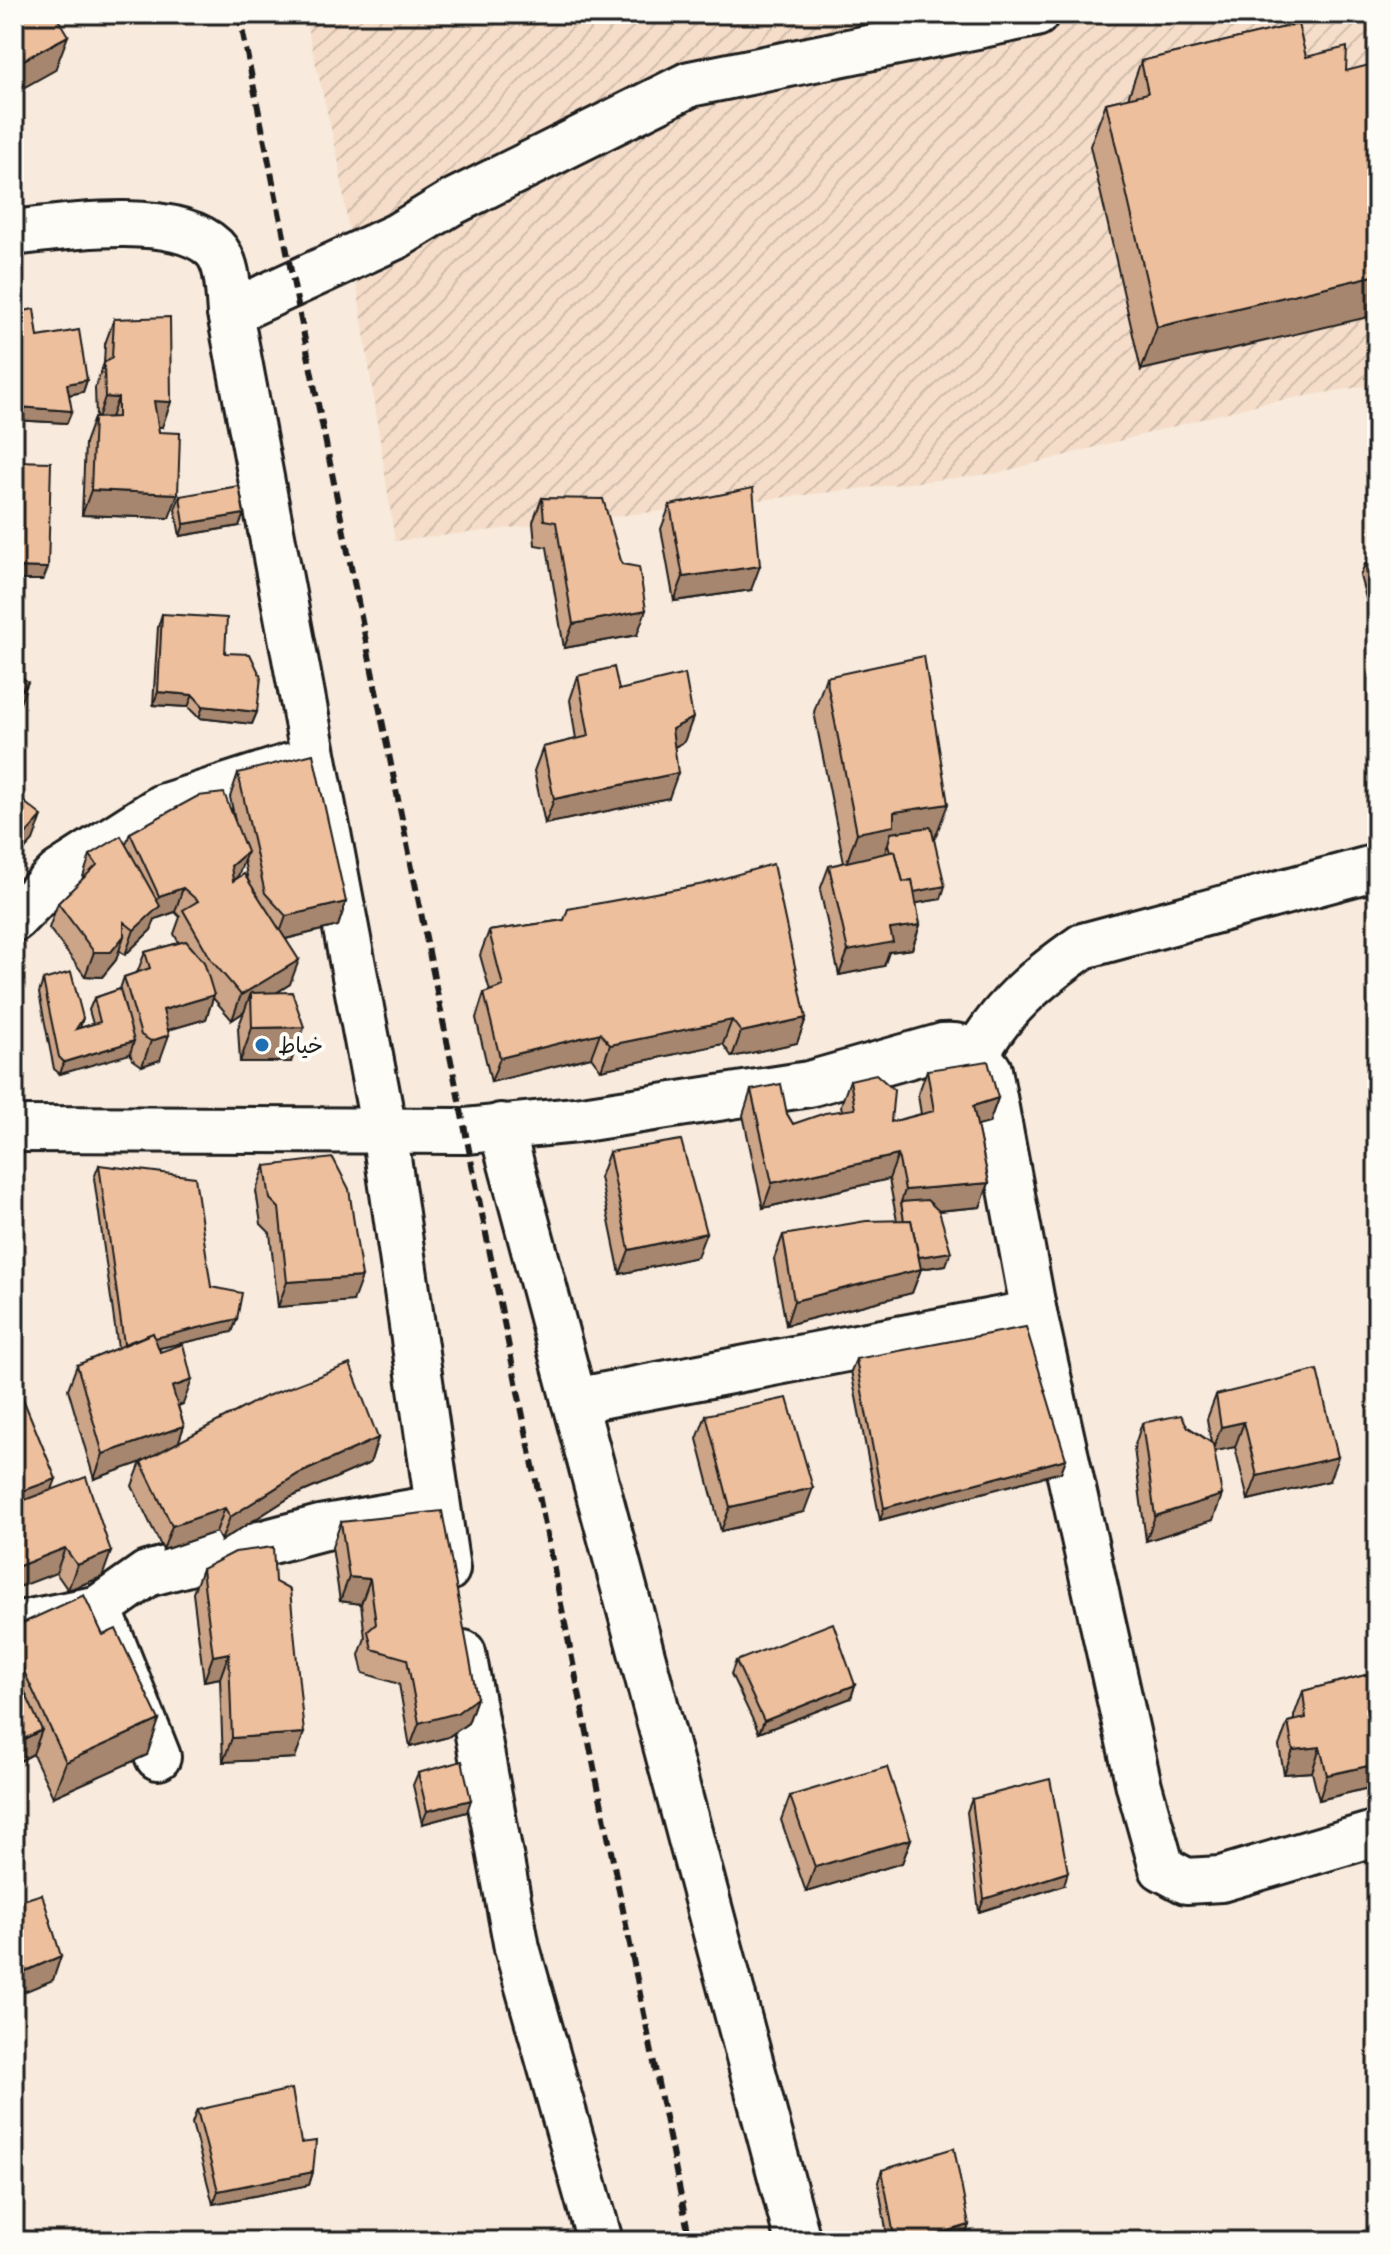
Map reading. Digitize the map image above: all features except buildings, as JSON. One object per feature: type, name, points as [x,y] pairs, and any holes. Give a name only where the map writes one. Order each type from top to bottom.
[{"type":"street","points":[[230,313],[397,236],[464,196],[690,84],[1036,14]]},
{"type":"street","points":[[14,233],[100,222],[149,226],[197,237],[216,249],[226,272],[230,313],[384,1130],[436,1508],[517,1948],[600,2241]]},
{"type":"street","points":[[14,919],[59,873],[162,807],[315,758]]},
{"type":"street","points":[[976,1055],[992,1025],[1042,974],[1083,946],[1377,867]]},
{"type":"street","points":[[14,1129],[466,1131],[576,1120],[809,1084],[943,1046],[961,1044],[989,1070],[1034,1313],[1139,1786],[1162,1868],[1186,1881],[1221,1879],[1377,1833]]},
{"type":"street","points":[[501,1126],[798,2241]]},
{"type":"street","points":[[574,1401],[1034,1313]]},
{"type":"street","points":[[14,1625],[99,1608],[147,1574],[320,1528],[436,1508]]},
{"type":"street","points":[[99,1608],[158,1757]]},
{"type":"shaded area","points":[[304,14],[1377,14],[1377,384],[1258,404],[998,473],[395,541],[338,158]]},
{"type":"railway","points":[[239,14],[690,2241]]},
{"type":"place","name":"خياط","points":[[262,1045]]}]
